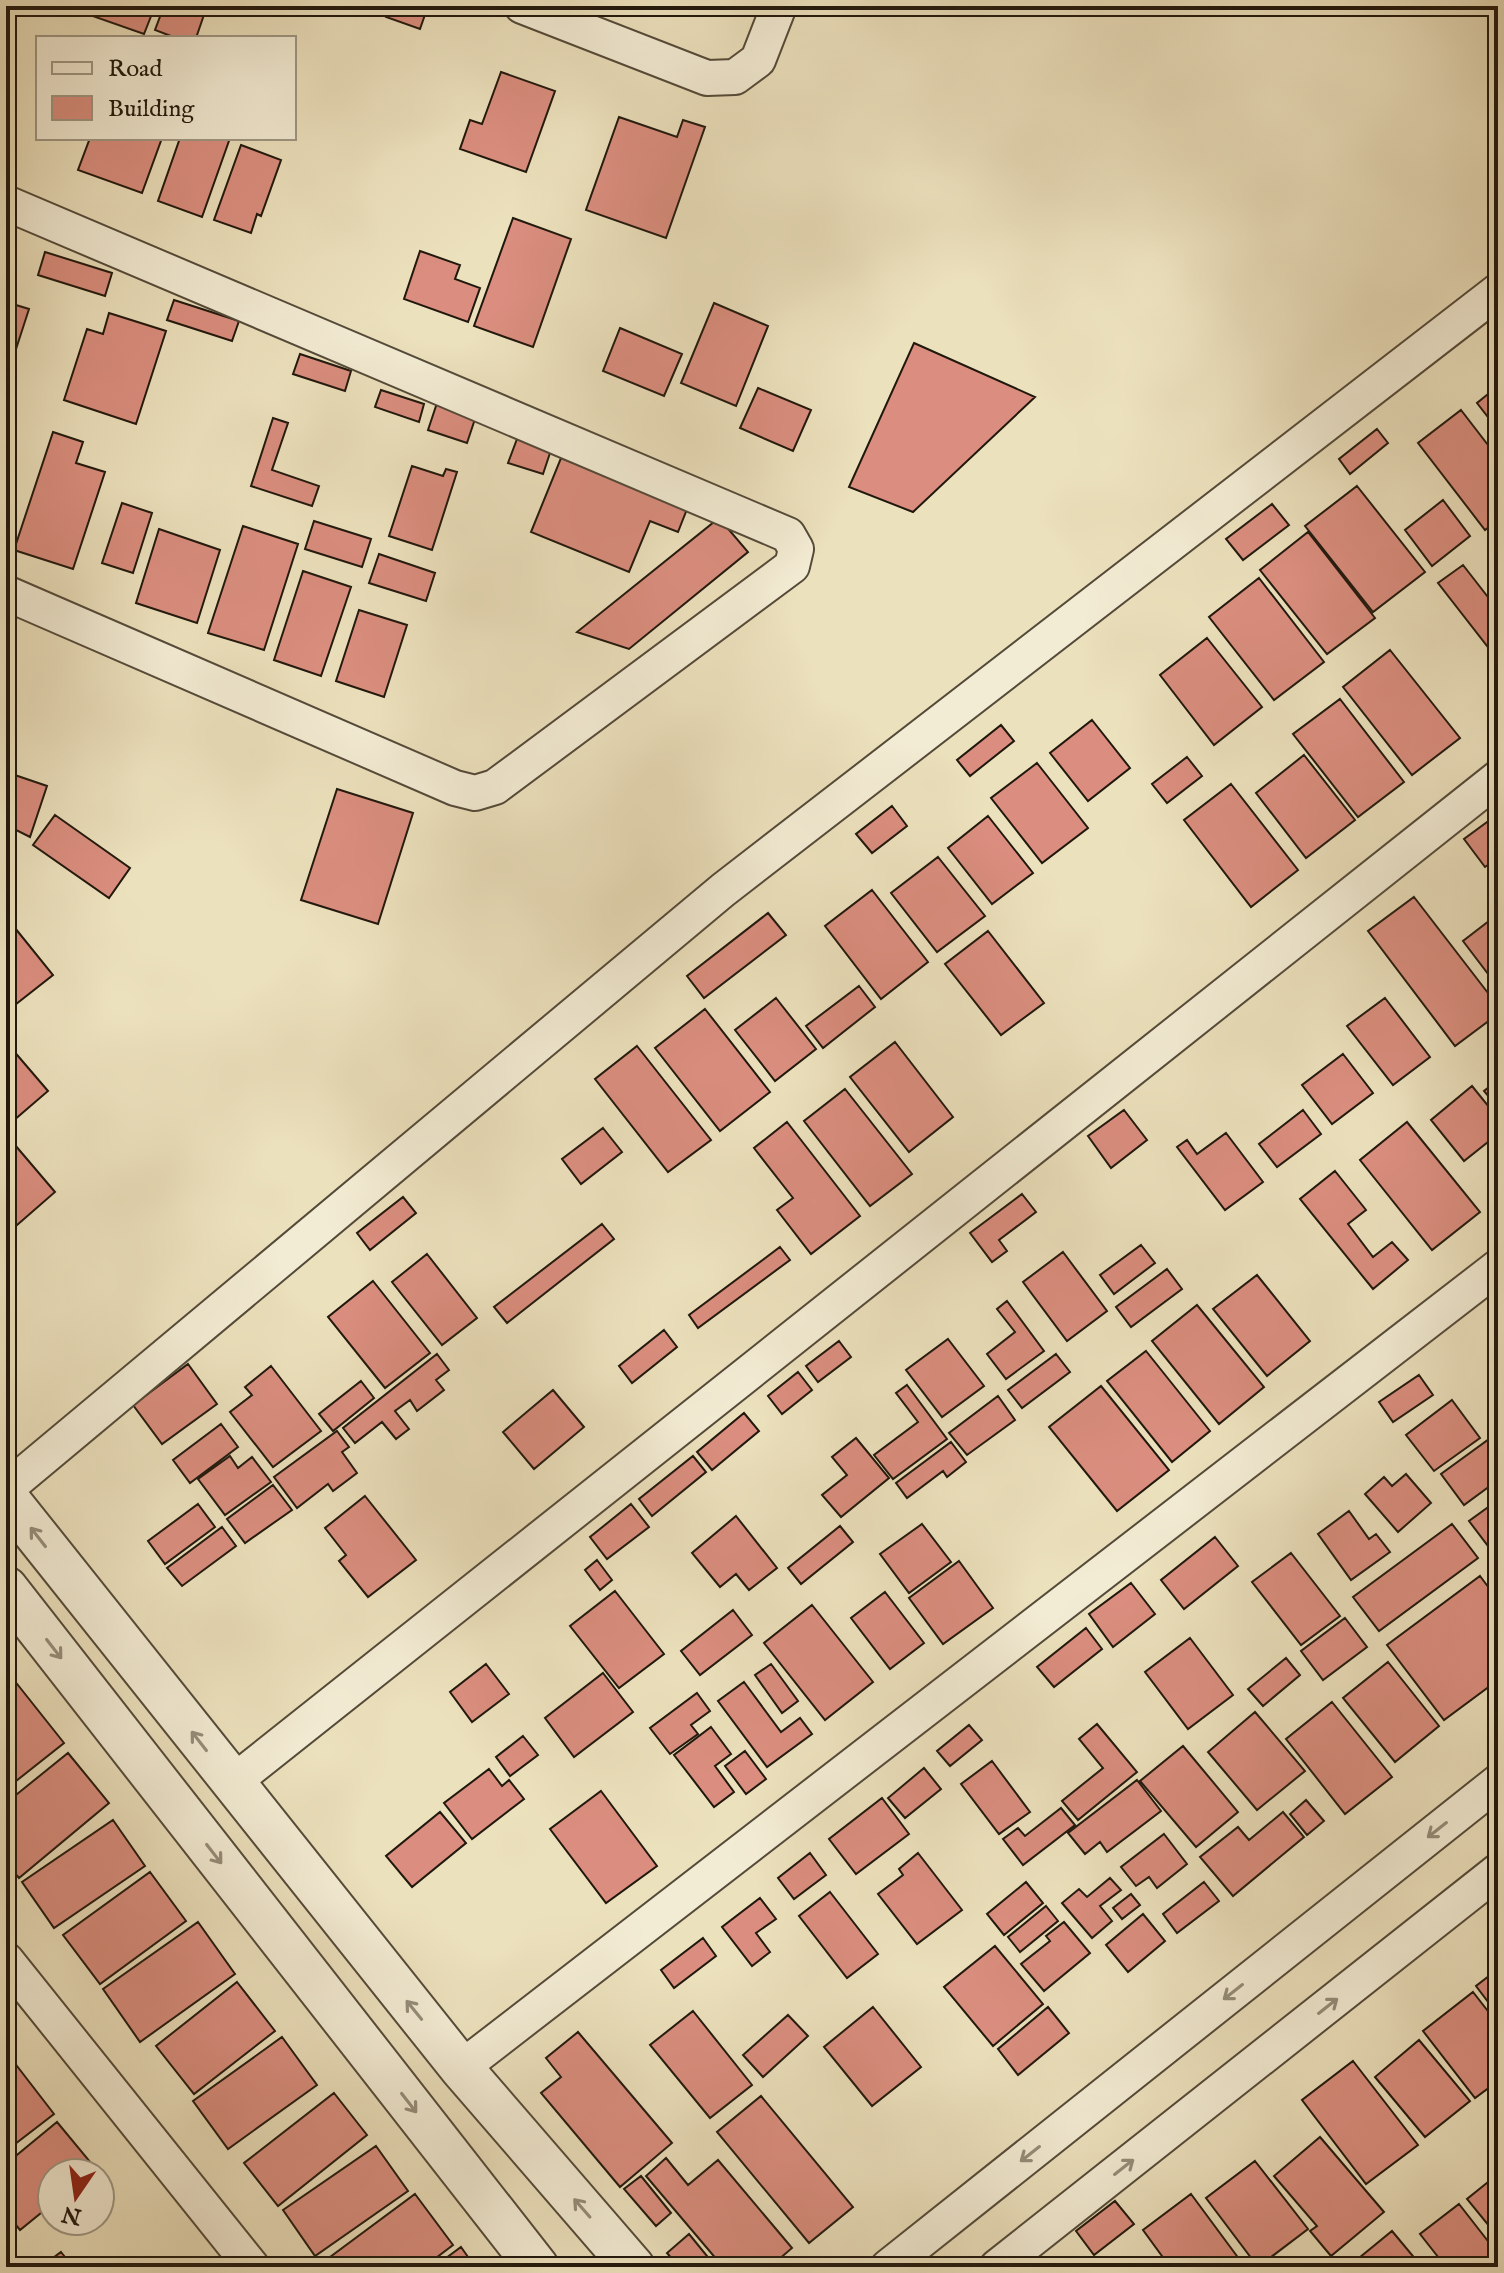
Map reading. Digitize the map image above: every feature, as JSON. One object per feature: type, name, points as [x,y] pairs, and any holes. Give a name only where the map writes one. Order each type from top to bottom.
[{"type":"street","points":[[522,6],[707,78],[735,77],[758,60],[779,6]]},
{"type":"street","points":[[6,203],[788,535],[796,549],[792,566],[495,787],[475,793],[455,788],[6,593]]},
{"type":"street","points":[[6,1489],[723,890],[1498,291]]},
{"type":"street","points":[[232,1783],[1498,778]]},
{"type":"street","points":[[461,2068],[1498,1267]]},
{"type":"street","points":[[6,1497],[461,2068],[633,2267]]},
{"type":"street","points":[[6,1588],[537,2267]]},
{"type":"street","points":[[888,2267],[1498,1782]]},
{"type":"street","points":[[997,2267],[1498,1871]]},
{"type":"street","points":[[6,1960],[252,2267]]},
{"type":"building","points":[[83,6],[155,6],[144,34],[81,12]]},
{"type":"building","points":[[164,6],[207,6],[197,36],[171,36],[155,30]]},
{"type":"building","points":[[390,6],[428,6],[420,29],[386,17]]},
{"type":"building","points":[[501,72],[555,91],[526,172],[460,149],[470,120],[482,124]]},
{"type":"building","points":[[619,117],[677,137],[683,120],[705,127],[666,238],[586,210]]},
{"type":"building","points":[[89,140],[161,140],[142,193],[78,170]]},
{"type":"building","points":[[179,140],[229,140],[202,217],[158,201]]},
{"type":"building","points":[[241,145],[281,160],[261,216],[257,214],[251,233],[214,220]]},
{"type":"building","points":[[513,218],[571,239],[533,347],[474,326]]},
{"type":"building","points":[[420,251],[460,265],[455,279],[480,288],[468,322],[404,299]]},
{"type":"building","points":[[45,252],[112,273],[105,296],[38,275]]},
{"type":"building","points":[[174,300],[239,321],[232,341],[167,320]]},
{"type":"building","points":[[6,302],[29,309],[6,380]]},
{"type":"building","points":[[714,303],[768,326],[736,406],[681,383]]},
{"type":"building","points":[[109,313],[166,331],[136,424],[64,400],[87,329],[103,334]]},
{"type":"building","points":[[620,328],[682,354],[664,396],[603,371]]},
{"type":"building","points":[[914,343],[1035,397],[913,512],[849,487]]},
{"type":"building","points":[[300,354],[351,371],[345,391],[293,374]]},
{"type":"building","points":[[1498,386],[1498,430],[1477,403]]},
{"type":"building","points":[[758,388],[811,410],[793,451],[740,428]]},
{"type":"building","points":[[381,390],[424,404],[419,422],[375,407]]},
{"type":"building","points":[[437,403],[476,416],[467,443],[428,430]]},
{"type":"building","points":[[1461,410],[1498,458],[1498,520],[1485,530],[1418,443]]},
{"type":"building","points":[[273,418],[288,423],[272,470],[319,486],[312,506],[251,486]]},
{"type":"building","points":[[1377,429],[1388,443],[1350,474],[1339,459]]},
{"type":"building","points":[[53,432],[83,442],[76,463],[105,472],[73,569],[14,550]]},
{"type":"building","points":[[517,439],[551,450],[543,474],[508,463]]},
{"type":"building","points":[[561,458],[687,509],[678,532],[650,521],[629,572],[531,532]]},
{"type":"building","points":[[412,466],[443,476],[446,469],[457,472],[432,550],[389,536]]},
{"type":"building","points":[[1357,486],[1425,572],[1373,612],[1305,526]]},
{"type":"building","points":[[1443,500],[1470,536],[1432,566],[1405,530]]},
{"type":"building","points":[[122,503],[152,513],[133,573],[102,563]]},
{"type":"building","points":[[1272,504],[1289,525],[1243,560],[1226,539]]},
{"type":"building","points":[[719,518],[748,552],[629,649],[577,632]]},
{"type":"building","points":[[314,521],[371,539],[362,567],[305,549]]},
{"type":"building","points":[[243,526],[298,544],[264,650],[208,633]]},
{"type":"building","points":[[159,529],[220,550],[197,623],[136,603]]},
{"type":"building","points":[[1308,532],[1375,618],[1327,654],[1260,570]]},
{"type":"building","points":[[379,554],[435,573],[426,601],[369,583]]},
{"type":"building","points":[[1463,565],[1498,610],[1498,660],[1438,583]]},
{"type":"building","points":[[303,571],[351,587],[321,676],[274,660]]},
{"type":"building","points":[[1259,578],[1324,662],[1274,700],[1209,617]]},
{"type":"building","points":[[359,610],[407,625],[384,697],[336,681]]},
{"type":"building","points":[[1207,638],[1262,707],[1214,745],[1160,675]]},
{"type":"building","points":[[1390,650],[1460,738],[1412,775],[1343,687]]},
{"type":"building","points":[[1340,699],[1404,782],[1358,817],[1293,734]]},
{"type":"building","points":[[1092,720],[1130,768],[1088,801],[1050,753]]},
{"type":"building","points":[[1001,725],[1014,741],[970,776],[957,760]]},
{"type":"building","points":[[1304,755],[1355,820],[1306,858],[1256,793]]},
{"type":"building","points":[[1187,757],[1202,776],[1167,803],[1152,784]]},
{"type":"building","points":[[1037,763],[1088,828],[1042,863],[991,798]]},
{"type":"building","points":[[6,772],[47,786],[30,837],[6,825]]},
{"type":"building","points":[[1231,784],[1298,870],[1251,907],[1184,820]]},
{"type":"building","points":[[337,789],[413,813],[378,924],[301,900]]},
{"type":"building","points":[[892,806],[907,826],[872,853],[856,834]]},
{"type":"building","points":[[1498,814],[1498,858],[1485,867],[1464,839]]},
{"type":"building","points":[[55,815],[130,868],[109,898],[33,845]]},
{"type":"building","points":[[988,816],[1033,873],[992,904],[948,848]]},
{"type":"building","points":[[938,857],[985,916],[937,952],[891,893]]},
{"type":"building","points":[[872,890],[928,962],[881,999],[825,926]]},
{"type":"building","points":[[1414,897],[1498,1006],[1498,1014],[1455,1046],[1368,931]]},
{"type":"building","points":[[768,913],[786,935],[704,998],[687,976]]},
{"type":"building","points":[[1498,914],[1498,987],[1463,941]]},
{"type":"building","points":[[15,928],[53,975],[6,1012],[6,935]]},
{"type":"building","points":[[988,931],[1044,1003],[1001,1035],[945,964]]},
{"type":"building","points":[[859,986],[875,1007],[823,1048],[806,1026]]},
{"type":"building","points":[[776,998],[816,1049],[775,1081],[735,1030]]},
{"type":"building","points":[[1385,998],[1430,1057],[1393,1085],[1347,1026]]},
{"type":"building","points":[[705,1009],[770,1092],[720,1131],[655,1048]]},
{"type":"building","points":[[6,1042],[48,1091],[6,1127]]},
{"type":"building","points":[[895,1042],[953,1117],[909,1152],[850,1077]]},
{"type":"building","points":[[637,1046],[711,1140],[668,1172],[595,1079]]},
{"type":"building","points":[[1343,1054],[1373,1093],[1332,1124],[1302,1085]]},
{"type":"building","points":[[1498,1080],[1498,1108],[1484,1091]]},
{"type":"building","points":[[1472,1086],[1498,1118],[1498,1134],[1464,1161],[1431,1120]]},
{"type":"building","points":[[845,1089],[912,1174],[870,1206],[804,1121]]},
{"type":"building","points":[[1124,1110],[1147,1140],[1111,1168],[1088,1136]]},
{"type":"building","points":[[1303,1110],[1321,1134],[1277,1167],[1259,1144]]},
{"type":"building","points":[[787,1122],[860,1216],[811,1254],[777,1210],[793,1198],[754,1148]]},
{"type":"building","points":[[1407,1122],[1480,1212],[1432,1250],[1360,1160]]},
{"type":"building","points":[[603,1128],[622,1152],[581,1184],[562,1159]]},
{"type":"building","points":[[1226,1133],[1263,1182],[1225,1210],[1177,1147],[1187,1140],[1197,1154]]},
{"type":"building","points":[[15,1145],[55,1192],[9,1232],[6,1228],[6,1153]]},
{"type":"building","points":[[1335,1171],[1366,1210],[1348,1224],[1373,1257],[1392,1242],[1408,1260],[1373,1289],[1300,1199]]},
{"type":"building","points":[[1022,1194],[1036,1212],[999,1240],[1007,1251],[992,1262],[970,1233]]},
{"type":"building","points":[[403,1197],[416,1213],[370,1250],[357,1233]]},
{"type":"building","points":[[602,1224],[614,1239],[507,1323],[494,1307]]},
{"type":"building","points":[[1141,1245],[1155,1263],[1114,1294],[1100,1275]]},
{"type":"building","points":[[780,1247],[790,1260],[698,1328],[689,1315]]},
{"type":"building","points":[[1063,1252],[1107,1311],[1067,1341],[1023,1282]]},
{"type":"building","points":[[427,1254],[477,1318],[442,1345],[392,1282]]},
{"type":"building","points":[[1167,1269],[1182,1289],[1131,1327],[1116,1307]]},
{"type":"building","points":[[1257,1275],[1310,1341],[1267,1376],[1213,1309]]},
{"type":"building","points":[[373,1281],[430,1353],[385,1388],[328,1317]]},
{"type":"building","points":[[1007,1301],[1044,1351],[1006,1379],[987,1354],[1015,1332],[997,1309]]},
{"type":"building","points":[[1197,1305],[1264,1387],[1219,1424],[1152,1341]]},
{"type":"building","points":[[664,1330],[677,1347],[632,1383],[619,1366]]},
{"type":"building","points":[[948,1339],[984,1386],[942,1417],[906,1370]]},
{"type":"building","points":[[839,1341],[851,1357],[818,1382],[806,1366]]},
{"type":"building","points":[[1146,1351],[1210,1431],[1172,1462],[1107,1381]]},
{"type":"building","points":[[437,1354],[449,1370],[436,1380],[444,1390],[417,1411],[410,1400],[395,1411],[409,1429],[396,1439],[382,1422],[355,1443],[343,1428]]},
{"type":"building","points":[[1056,1354],[1070,1372],[1022,1408],[1008,1390]]},
{"type":"building","points":[[188,1364],[217,1404],[162,1444],[133,1405]]},
{"type":"building","points":[[271,1366],[321,1431],[273,1467],[230,1412],[252,1395],[245,1387]]},
{"type":"building","points":[[798,1372],[812,1390],[782,1414],[768,1396]]},
{"type":"building","points":[[1419,1375],[1433,1395],[1393,1422],[1379,1402]]},
{"type":"building","points":[[361,1381],[374,1398],[333,1431],[319,1414]]},
{"type":"building","points":[[907,1385],[947,1439],[893,1479],[874,1455],[918,1422],[896,1393]]},
{"type":"building","points":[[1101,1386],[1169,1470],[1117,1511],[1049,1427]]},
{"type":"building","points":[[553,1390],[584,1427],[534,1469],[503,1432]]},
{"type":"building","points":[[998,1396],[1015,1420],[967,1455],[949,1433]]},
{"type":"building","points":[[1452,1400],[1480,1438],[1434,1471],[1406,1435]]},
{"type":"building","points":[[744,1413],[759,1431],[712,1470],[697,1452]]},
{"type":"building","points":[[221,1424],[238,1447],[190,1483],[173,1460]]},
{"type":"building","points":[[337,1431],[349,1447],[342,1452],[357,1473],[333,1491],[328,1484],[297,1508],[274,1477]]},
{"type":"building","points":[[1496,1434],[1498,1480],[1464,1505],[1441,1474]]},
{"type":"building","points":[[856,1438],[889,1478],[841,1517],[822,1495],[847,1475],[832,1457]]},
{"type":"building","points":[[951,1442],[966,1462],[947,1477],[943,1471],[907,1498],[896,1483]]},
{"type":"building","points":[[230,1456],[238,1468],[252,1457],[271,1482],[225,1515],[198,1479]]},
{"type":"building","points":[[693,1456],[706,1472],[652,1516],[639,1499]]},
{"type":"building","points":[[1406,1474],[1431,1503],[1398,1532],[1365,1494],[1384,1477],[1392,1486]]},
{"type":"building","points":[[273,1485],[292,1510],[245,1543],[227,1519]]},
{"type":"building","points":[[365,1496],[416,1560],[368,1597],[339,1561],[346,1555],[325,1528]]},
{"type":"building","points":[[1498,1500],[1498,1538],[1488,1546],[1469,1521]]},
{"type":"building","points":[[198,1504],[215,1527],[165,1564],[148,1541]]},
{"type":"building","points":[[631,1504],[649,1527],[607,1559],[590,1537]]},
{"type":"building","points":[[1349,1511],[1369,1539],[1376,1534],[1390,1552],[1351,1580],[1318,1534]]},
{"type":"building","points":[[736,1516],[777,1568],[749,1590],[736,1574],[720,1587],[692,1553]]},
{"type":"building","points":[[922,1524],[951,1562],[909,1593],[880,1554]]},
{"type":"building","points":[[1452,1524],[1478,1558],[1379,1631],[1353,1597]]},
{"type":"building","points":[[840,1526],[853,1542],[801,1584],[788,1568]]},
{"type":"building","points":[[222,1527],[236,1546],[182,1586],[167,1568]]},
{"type":"building","points":[[1215,1537],[1238,1566],[1184,1609],[1161,1580]]},
{"type":"building","points":[[1291,1553],[1340,1616],[1301,1645],[1252,1582]]},
{"type":"building","points":[[597,1560],[612,1580],[600,1590],[585,1570]]},
{"type":"building","points":[[959,1561],[993,1608],[943,1644],[909,1598]]},
{"type":"building","points":[[1480,1576],[1498,1600],[1498,1680],[1444,1720],[1387,1645]]},
{"type":"building","points":[[1131,1583],[1155,1614],[1113,1647],[1089,1614]]},
{"type":"building","points":[[615,1591],[664,1654],[619,1688],[570,1626]]},
{"type":"building","points":[[885,1592],[924,1643],[890,1669],[851,1618]]},
{"type":"building","points":[[812,1605],[873,1682],[825,1720],[764,1643]]},
{"type":"building","points":[[733,1610],[752,1635],[700,1675],[681,1651]]},
{"type":"building","points":[[1345,1618],[1367,1647],[1323,1680],[1301,1651]]},
{"type":"building","points":[[1086,1628],[1102,1649],[1054,1687],[1037,1667]]},
{"type":"building","points":[[1190,1638],[1233,1695],[1188,1729],[1145,1672]]},
{"type":"building","points":[[1286,1658],[1300,1675],[1263,1706],[1248,1689]]},
{"type":"building","points":[[1388,1662],[1439,1726],[1395,1762],[1343,1698]]},
{"type":"building","points":[[486,1664],[509,1694],[472,1722],[450,1692]]},
{"type":"building","points":[[771,1664],[798,1701],[782,1713],[755,1675]]},
{"type":"building","points":[[6,1670],[64,1743],[6,1789]]},
{"type":"building","points":[[603,1673],[633,1712],[574,1757],[545,1718]]},
{"type":"building","points":[[744,1682],[781,1732],[800,1718],[812,1734],[767,1767],[718,1701]]},
{"type":"building","points":[[697,1693],[710,1711],[691,1725],[698,1734],[670,1754],[650,1728]]},
{"type":"building","points":[[1332,1702],[1392,1777],[1345,1814],[1286,1739]]},
{"type":"building","points":[[1255,1712],[1305,1771],[1257,1810],[1208,1752]]},
{"type":"building","points":[[1097,1724],[1137,1772],[1078,1820],[1062,1801],[1103,1768],[1079,1739]]},
{"type":"building","points":[[969,1725],[982,1740],[950,1766],[937,1751]]},
{"type":"building","points":[[711,1727],[731,1754],[715,1766],[734,1792],[714,1807],[674,1755]]},
{"type":"building","points":[[523,1736],[538,1755],[510,1776],[496,1757]]},
{"type":"building","points":[[1183,1746],[1238,1812],[1196,1847],[1140,1781]]},
{"type":"building","points":[[745,1751],[766,1779],[746,1794],[725,1766]]},
{"type":"building","points":[[68,1753],[109,1803],[19,1878],[6,1863],[6,1803]]},
{"type":"building","points":[[992,1761],[1030,1812],[999,1834],[961,1784]]},
{"type":"building","points":[[924,1768],[941,1789],[905,1818],[888,1798]]},
{"type":"building","points":[[489,1769],[502,1786],[509,1780],[524,1799],[472,1839],[444,1803]]},
{"type":"building","points":[[1137,1780],[1161,1811],[1107,1852],[1100,1842],[1085,1854],[1068,1833]]},
{"type":"building","points":[[601,1791],[657,1866],[606,1903],[550,1829]]},
{"type":"building","points":[[882,1798],[909,1834],[856,1874],[829,1839]]},
{"type":"building","points":[[1306,1800],[1324,1821],[1307,1835],[1290,1814]]},
{"type":"building","points":[[1061,1808],[1075,1825],[1023,1865],[1003,1839],[1018,1828],[1025,1836]]},
{"type":"building","points":[[440,1812],[466,1843],[412,1887],[386,1856]]},
{"type":"building","points":[[1283,1812],[1304,1837],[1233,1896],[1200,1857],[1238,1827],[1249,1840]]},
{"type":"building","points":[[113,1820],[145,1866],[54,1928],[22,1882]]},
{"type":"building","points":[[1164,1834],[1187,1864],[1157,1888],[1149,1877],[1136,1886],[1121,1867]]},
{"type":"building","points":[[810,1853],[826,1875],[794,1899],[778,1878]]},
{"type":"building","points":[[918,1853],[962,1910],[917,1944],[878,1894],[903,1875],[899,1869]]},
{"type":"building","points":[[150,1872],[186,1921],[100,1984],[63,1935]]},
{"type":"building","points":[[1110,1878],[1121,1890],[1100,1906],[1112,1921],[1092,1938],[1062,1903],[1079,1889],[1087,1897]]},
{"type":"building","points":[[1026,1882],[1043,1903],[1004,1935],[987,1914]]},
{"type":"building","points":[[1204,1882],[1219,1901],[1177,1933],[1163,1914]]},
{"type":"building","points":[[830,1892],[878,1954],[847,1978],[799,1916]]},
{"type":"building","points":[[1131,1894],[1140,1905],[1122,1919],[1113,1908]]},
{"type":"building","points":[[760,1898],[776,1919],[756,1933],[770,1952],[752,1966],[722,1927]]},
{"type":"building","points":[[1046,1906],[1058,1921],[1020,1952],[1008,1937]]},
{"type":"building","points":[[1143,1914],[1165,1941],[1128,1972],[1106,1945]]},
{"type":"building","points":[[198,1922],[235,1974],[140,2042],[103,1989]]},
{"type":"building","points":[[1064,1922],[1090,1953],[1044,1991],[1021,1964],[1050,1941],[1046,1936]]},
{"type":"building","points":[[703,1938],[716,1956],[674,1988],[661,1970]]},
{"type":"building","points":[[995,1946],[1043,2004],[993,2046],[944,1987]]},
{"type":"building","points":[[1498,1969],[1498,2015],[1476,1986]]},
{"type":"building","points":[[237,1982],[275,2031],[194,2094],[156,2046]]},
{"type":"building","points":[[1473,1992],[1498,2024],[1498,2081],[1475,2098],[1423,2031]]},
{"type":"building","points":[[873,2007],[921,2067],[872,2106],[824,2047]]},
{"type":"building","points":[[1048,2007],[1069,2033],[1018,2075],[998,2049]]},
{"type":"building","points":[[693,2011],[752,2085],[710,2118],[650,2045]]},
{"type":"building","points":[[788,2015],[808,2036],[763,2077],[743,2055]]},
{"type":"building","points":[[578,2032],[672,2143],[620,2187],[541,2093],[561,2077],[546,2058]]},
{"type":"building","points":[[282,2037],[317,2085],[228,2149],[193,2101]]},
{"type":"building","points":[[1419,2040],[1470,2101],[1425,2137],[1375,2077]]},
{"type":"building","points":[[1353,2061],[1418,2145],[1366,2184],[1302,2100]]},
{"type":"building","points":[[17,2066],[54,2114],[6,2151],[6,2075]]},
{"type":"building","points":[[334,2093],[367,2135],[278,2206],[244,2163]]},
{"type":"building","points":[[761,2096],[853,2207],[809,2243],[717,2132]]},
{"type":"building","points":[[57,2122],[86,2157],[36,2157],[36,2217],[20,2230],[6,2213],[6,2164]]},
{"type":"building","points":[[1320,2137],[1384,2212],[1331,2256],[1310,2231],[1317,2226],[1274,2176]]},
{"type":"building","points":[[376,2146],[408,2191],[315,2256],[283,2210]]},
{"type":"building","points":[[666,2158],[688,2185],[718,2160],[792,2248],[770,2267],[723,2267],[646,2176]]},
{"type":"building","points":[[1255,2161],[1308,2229],[1258,2267],[1206,2198]]},
{"type":"building","points":[[1498,2174],[1498,2237],[1467,2199]]},
{"type":"building","points":[[641,2176],[671,2213],[656,2226],[624,2189]]},
{"type":"building","points":[[415,2194],[453,2245],[424,2267],[325,2267],[322,2263]]},
{"type":"building","points":[[1191,2194],[1245,2267],[1170,2267],[1143,2230]]},
{"type":"building","points":[[1115,2201],[1134,2224],[1094,2255],[1076,2231]]},
{"type":"building","points":[[1459,2204],[1498,2254],[1498,2267],[1446,2267],[1420,2234]]},
{"type":"building","points":[[1392,2231],[1422,2267],[1348,2267]]},
{"type":"building","points":[[689,2234],[716,2267],[679,2267],[667,2253]]},
{"type":"building","points":[[461,2247],[475,2267],[434,2267]]},
{"type":"building","points":[[61,2252],[73,2267],[41,2267]]}]
